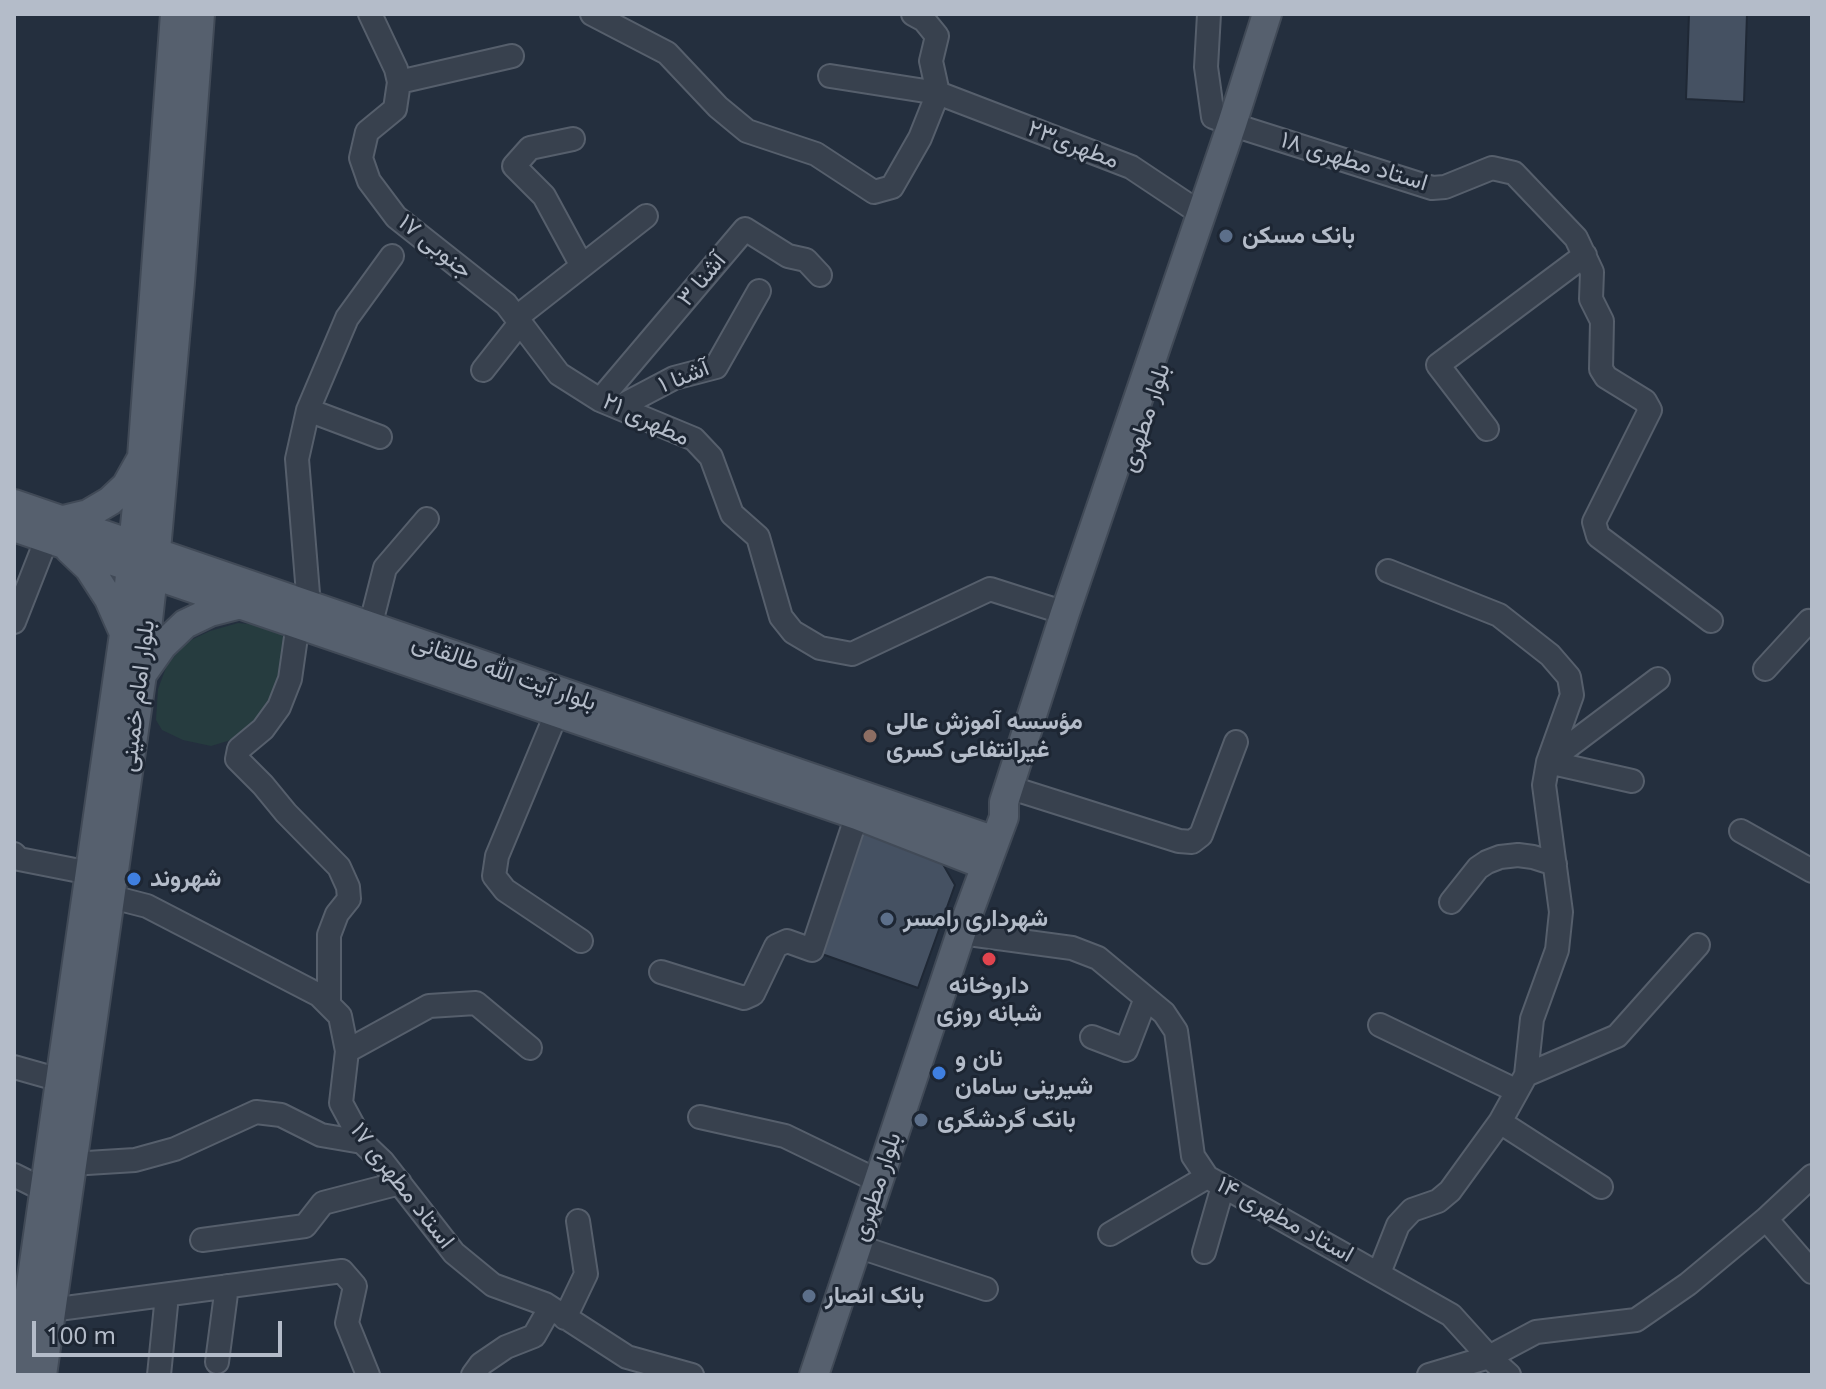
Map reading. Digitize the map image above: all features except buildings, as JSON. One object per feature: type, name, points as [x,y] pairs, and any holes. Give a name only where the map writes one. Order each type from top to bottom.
[{"type":"main road","name":"بلوار امام خمینی","points":[[42,1375],[71,1164],[124,634],[143,560],[168,280],[175,14]]},
{"type":"main road","name":"بلوار امام خمینی","points":[[18,1375],[60,1080],[142,674],[142,457],[168,280],[200,14]]},
{"type":"main road","name":"بلوار مطهری","points":[[814,1375],[961,933],[995,841],[1004,802],[1034,733],[1237,126],[1267,14]]},
{"type":"main road","name":"بلوار مطهری","points":[[995,841],[1021,791],[1065,613],[1200,213],[1281,14]]},
{"type":"main road","points":[[124,634],[109,599],[89,568],[56,534],[110,501],[126,486],[142,457]]},
{"type":"main road","name":"بلوار آیت الله طالقانی","points":[[14,504],[56,534]]},
{"type":"main road","name":"بلوار آیت الله طالقانی","points":[[14,527],[56,534],[143,560],[431,659],[995,841]]},
{"type":"main road","name":"بلوار آیت الله طالقانی","points":[[143,560],[241,604],[370,627],[431,659],[557,712],[857,815],[995,841]]},
{"type":"main road","points":[[142,674],[162,646],[185,624],[210,612],[241,604]]},
{"type":"street","points":[[370,14],[399,82],[512,56]]},
{"type":"street","points":[[592,14],[667,53],[718,107],[747,131],[816,154],[874,192],[892,187],[920,138],[938,93],[931,61],[937,36],[924,20],[913,14]]},
{"type":"street","points":[[1209,14],[1206,67],[1213,117],[1237,126]]},
{"type":"street","name":"مطهری۲۳","points":[[830,76],[938,93],[1131,167],[1200,213]]},
{"type":"street","name":"جنوبی ۱۷","points":[[399,82],[395,109],[367,132],[361,158],[369,181],[396,217],[514,315]]},
{"type":"street","name":"استاد مطهری ۱۸","points":[[1237,126],[1432,188],[1445,187],[1492,168],[1514,173],[1576,238],[1585,255],[1592,272],[1591,299],[1602,321],[1601,369],[1606,377],[1645,401],[1650,410],[1594,522],[1598,536],[1711,621]]},
{"type":"street","points":[[573,139],[530,148],[514,166],[544,196],[582,266]]},
{"type":"street","points":[[483,370],[514,315],[646,216]]},
{"type":"street","name":"آشنا ۳","points":[[610,404],[745,229],[788,256],[806,260],[820,275]]},
{"type":"street","points":[[1487,429],[1438,365],[1585,255]]},
{"type":"street","points":[[329,1005],[329,935],[337,914],[349,899],[348,887],[339,867],[237,759],[239,749],[263,729],[279,707],[290,679],[303,615],[297,459],[308,410],[347,318],[392,256]]},
{"type":"street","name":"آشنا ۱","points":[[610,404],[674,378],[716,367],[759,291]]},
{"type":"street","name":"مطهری ۲۱","points":[[514,315],[559,374],[610,404],[694,439],[711,457],[732,514],[758,537],[781,617],[793,632],[820,648],[852,654],[990,589],[1065,613]]},
{"type":"street","points":[[308,410],[380,437]]},
{"type":"street","points":[[370,627],[385,568],[427,519]]},
{"type":"street","points":[[14,622],[56,534]]},
{"type":"street","points":[[1379,1273],[1398,1225],[1412,1210],[1438,1201],[1450,1191],[1500,1122],[1522,1083],[1532,1019],[1557,950],[1561,912],[1544,785],[1548,762],[1572,695],[1569,677],[1550,655],[1499,615],[1388,571]]},
{"type":"street","points":[[1765,669],[1809,621],[1812,622]]},
{"type":"street","points":[[1548,762],[1658,679]]},
{"type":"street","points":[[557,712],[497,856],[494,876],[505,890],[581,941]]},
{"type":"street","points":[[1021,791],[1179,841],[1192,842],[1201,835],[1236,742]]},
{"type":"street","points":[[1548,762],[1632,781]]},
{"type":"street","points":[[661,972],[744,998],[753,994],[776,946],[787,941],[812,950],[857,815]]},
{"type":"street","points":[[1741,831],[1812,871]]},
{"type":"street","points":[[14,854],[19,859],[147,906],[319,995],[329,1005]]},
{"type":"street","points":[[1451,902],[1478,868],[1500,857],[1518,855],[1555,864]]},
{"type":"street","name":"استاد مطهری ۱۴","points":[[961,933],[1072,948],[1098,958],[1164,1013],[1176,1031],[1193,1156],[1215,1182],[1451,1315],[1509,1375]]},
{"type":"street","points":[[1380,1025],[1522,1083],[1617,1036],[1698,945]]},
{"type":"street","points":[[1092,1037],[1126,1050],[1146,998]]},
{"type":"street","points":[[347,1051],[429,1006],[476,1003],[530,1048]]},
{"type":"street","name":"استاد مطهری ۱۷","points":[[329,1005],[340,1016],[347,1051],[341,1103],[362,1142],[383,1162],[454,1253],[493,1285],[558,1313],[627,1357],[692,1375]]},
{"type":"street","points":[[14,1067],[60,1080]]},
{"type":"street","points":[[71,1164],[135,1160],[175,1149],[256,1112],[281,1115],[321,1135],[362,1142]]},
{"type":"street","points":[[700,1117],[785,1136],[878,1181]]},
{"type":"street","points":[[1500,1122],[1601,1187]]},
{"type":"street","points":[[14,1175],[44,1190]]},
{"type":"street","points":[[1429,1375],[1489,1357],[1536,1332],[1636,1320],[1688,1284],[1812,1176]]},
{"type":"street","points":[[1110,1234],[1215,1182]]},
{"type":"street","points":[[1204,1252],[1215,1182]]},
{"type":"street","points":[[202,1240],[305,1226],[323,1203],[400,1183]]},
{"type":"street","points":[[1766,1219],[1812,1272]]},
{"type":"street","points":[[473,1375],[481,1364],[506,1347],[534,1336],[558,1313],[586,1274],[578,1221]]},
{"type":"street","points":[[857,1246],[986,1289]]},
{"type":"street","points":[[51,1310],[342,1271],[355,1286],[347,1323],[368,1375]]},
{"type":"street","points":[[217,1362],[227,1286]]},
{"type":"street","points":[[159,1375],[167,1295]]},
{"type":"green space","points":[[238,623],[270,626],[282,634],[288,657],[281,693],[244,736],[211,746],[183,740],[162,730],[156,720],[158,689],[167,665],[187,642]]},
{"type":"place","name":"بانک مسکن","points":[[1226,236]]},
{"type":"place","name":"مؤسسه آموزش عالی غیرانتفاعی کسری","points":[[870,736]]},
{"type":"place","name":"شهروند","points":[[134,879]]},
{"type":"place","name":"شهرداری رامسر","points":[[887,919]]},
{"type":"place","name":"داروخانه شبانه روزی","points":[[989,959]]},
{"type":"place","name":"نان و شیرینی سامان","points":[[939,1073]]},
{"type":"place","name":"بانک گردشگری","points":[[921,1120]]},
{"type":"place","name":"بانک انصار","points":[[809,1296]]}]
